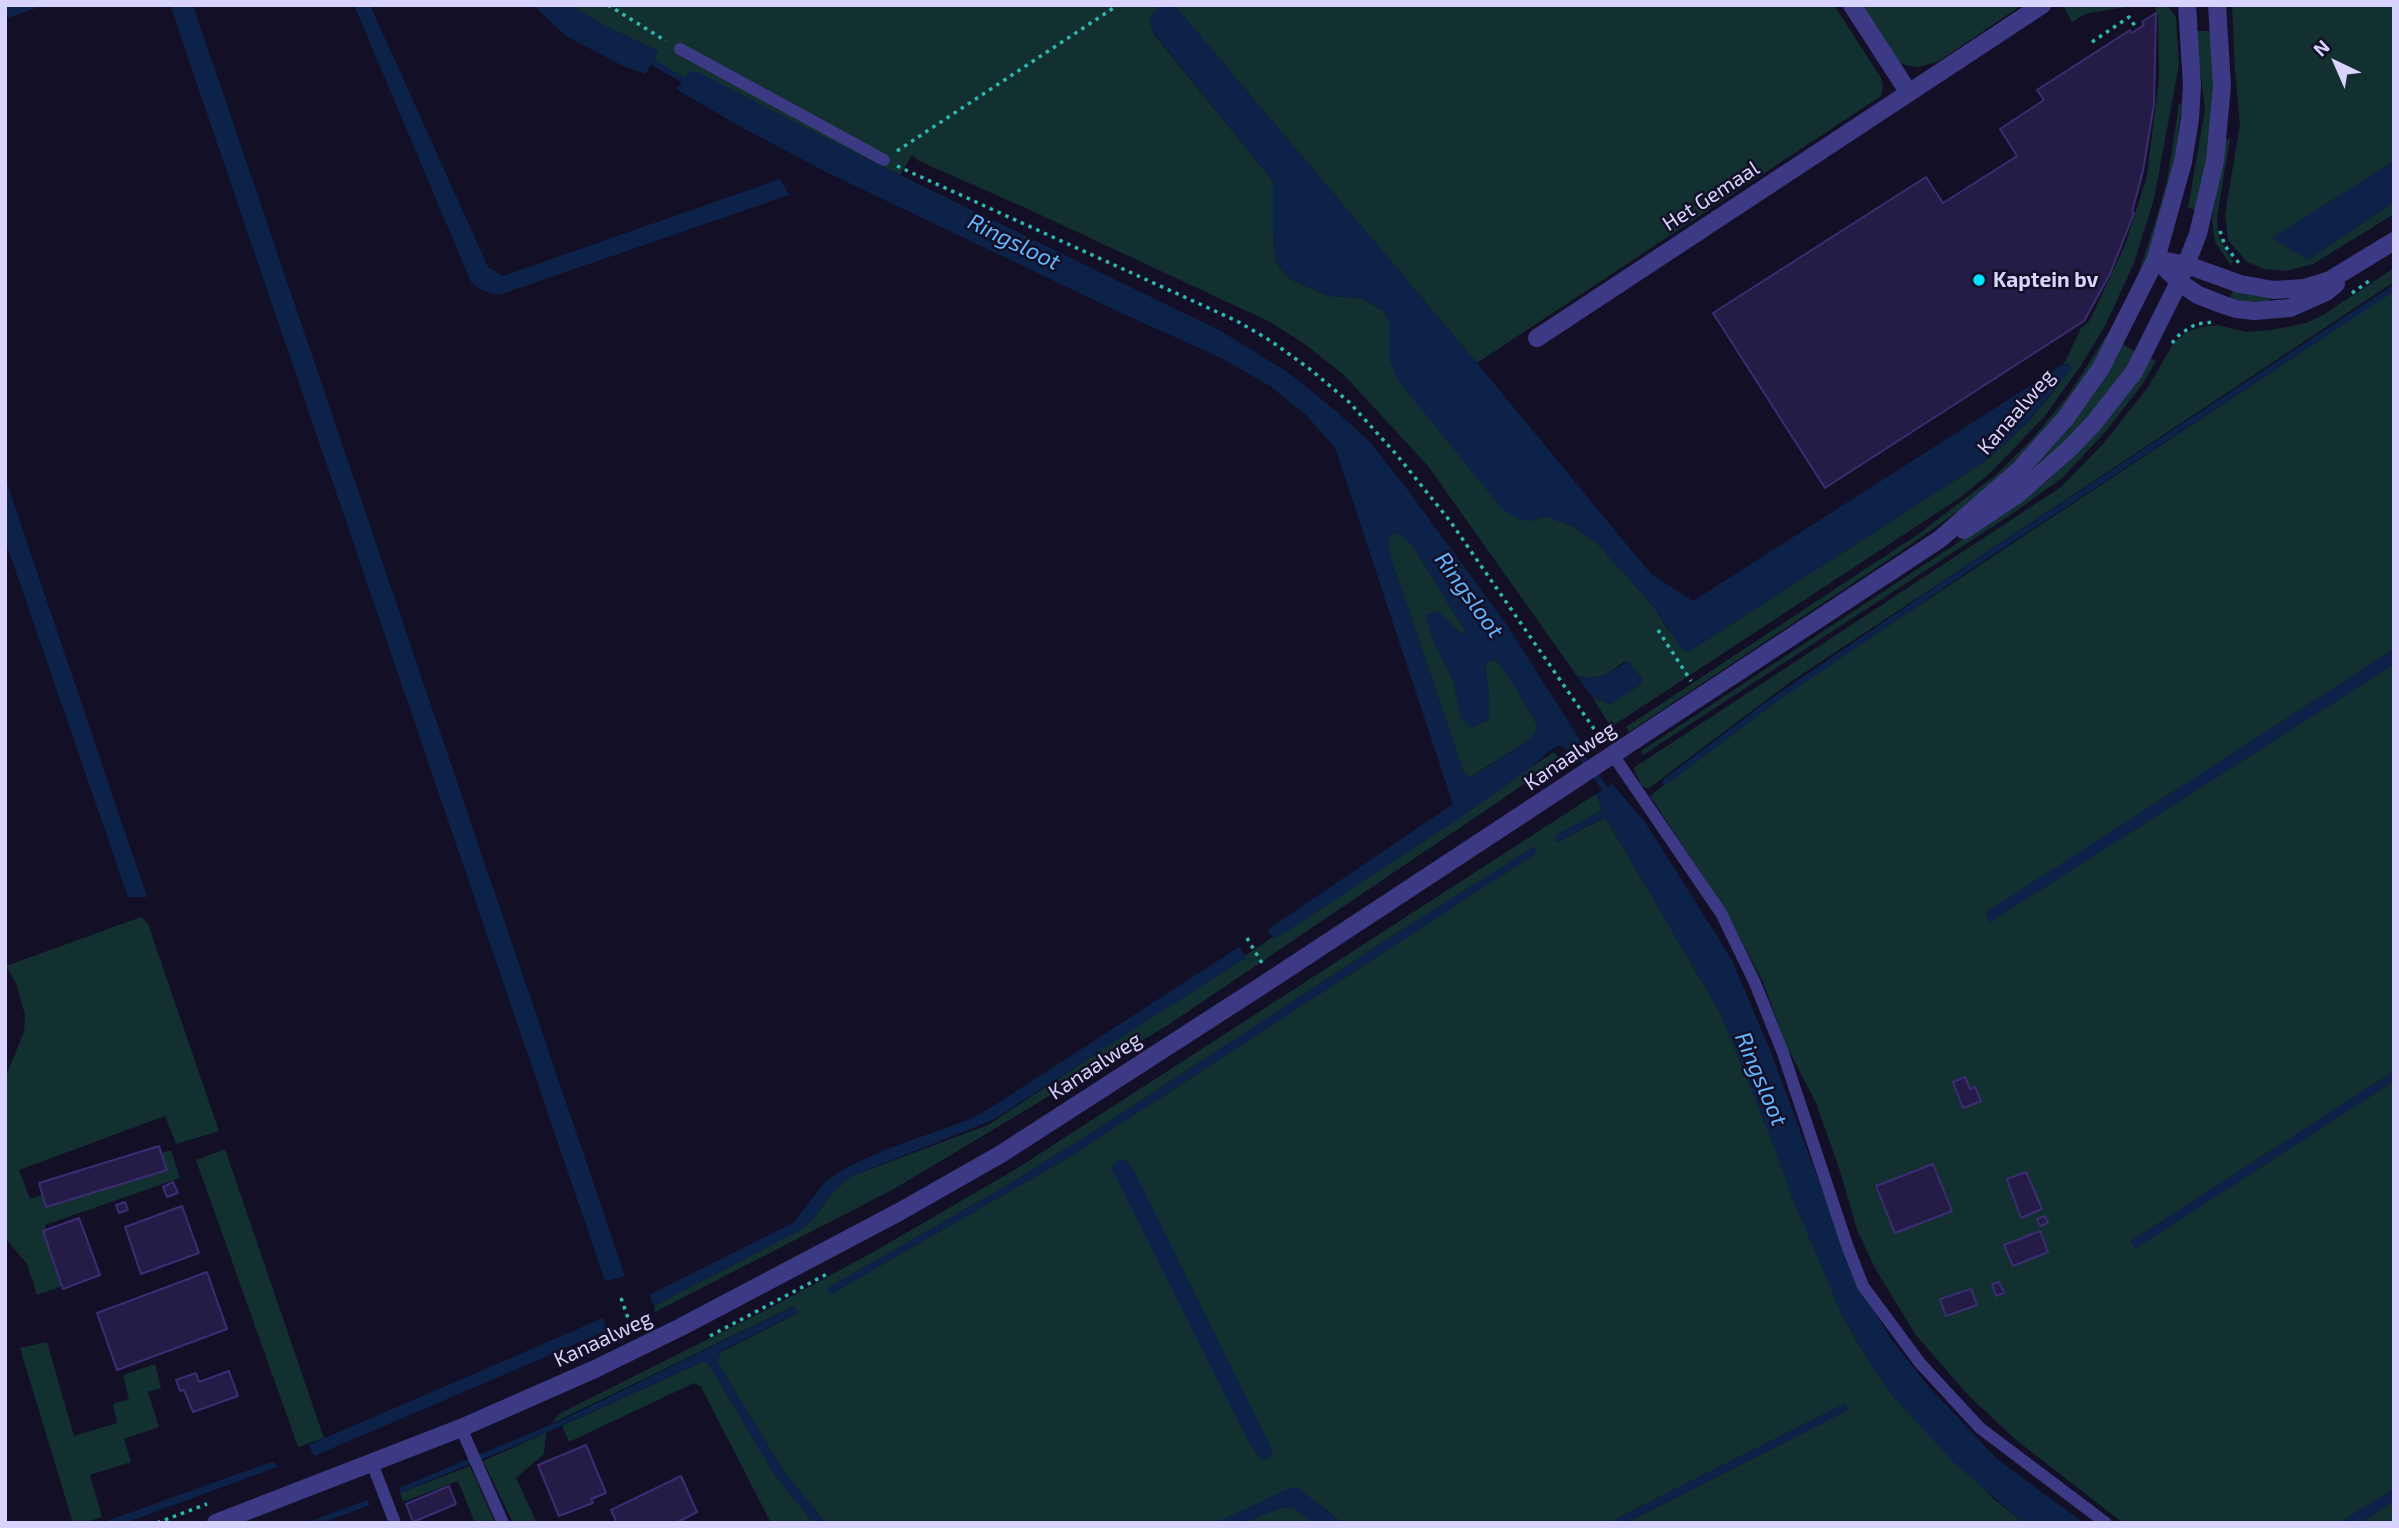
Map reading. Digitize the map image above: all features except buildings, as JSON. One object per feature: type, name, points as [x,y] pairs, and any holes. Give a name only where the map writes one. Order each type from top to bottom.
[{"type":"street","points":[[1852,5],[1909,93]]},
{"type":"street","name":"Het Gemaal","points":[[1537,338],[2042,5]]},
{"type":"street","name":"Kanaalweg","points":[[216,1523],[461,1428],[639,1348],[863,1231],[1001,1154],[1576,780],[1940,539],[2012,477],[2065,419],[2101,368],[2155,259],[2183,163],[2190,119],[2192,85],[2187,5]]},
{"type":"street","name":"Kanaalweg","points":[[1940,539],[1973,525],[2018,494],[2093,424],[2134,372],[2187,265],[2216,161],[2222,86],[2217,5]]},
{"type":"street","points":[[2155,259],[2179,282],[2198,295],[2236,309],[2270,310],[2290,308],[2326,292],[2357,266],[2394,241]]},
{"type":"street","points":[[2155,259],[2187,265],[2240,284],[2274,290],[2304,288],[2330,280],[2357,266]]},
{"type":"lane","points":[[680,49],[884,160]]},
{"type":"lane","points":[[1610,756],[1721,913],[1755,983],[1783,1053],[1863,1286],[1920,1363],[1980,1428],[2106,1523]]},
{"type":"lane","points":[[461,1428],[503,1523]]},
{"type":"lane","points":[[372,1463],[395,1523]]},
{"type":"path","points":[[608,5],[680,49]]},
{"type":"path","points":[[884,160],[1118,5]]},
{"type":"path","points":[[2092,42],[2129,17],[2137,29]]},
{"type":"path","points":[[884,160],[1237,321],[1311,370],[1358,412],[1450,520],[1610,756]]},
{"type":"path","points":[[2238,262],[2248,270]]},
{"type":"path","points":[[2167,349],[2189,327],[2212,322]]},
{"type":"path","points":[[1658,630],[1702,696]]},
{"type":"path","points":[[1679,686],[1690,679]]},
{"type":"path","name":"Kanaalweg","points":[[1591,743],[1600,738]]},
{"type":"path","points":[[1247,938],[1272,979]]},
{"type":"path","points":[[1252,970],[1268,960]]},
{"type":"path","points":[[621,1297],[639,1348]]},
{"type":"path","points":[[157,1523],[218,1500]]},
{"type":"green space","points":[[571,5],[1162,5],[1149,18],[1153,33],[1273,181],[1276,263],[1290,279],[1329,296],[1361,298],[1384,311],[1389,322],[1389,358],[1530,521],[1546,516],[1572,526],[1596,542],[1654,607],[1666,627],[1688,652],[1988,459],[2026,424],[2055,390],[2069,364],[2064,364],[2081,328],[2090,320],[2125,245],[2147,176],[2159,78],[2158,17],[2154,5],[2167,5],[2176,17],[2179,65],[2154,199],[2134,263],[2106,324],[2082,364],[2045,416],[1990,473],[1961,497],[1611,727],[1592,697],[1611,704],[1642,679],[1628,661],[1605,675],[1592,678],[1577,676],[1428,466],[1343,374],[1303,343],[1270,322],[919,161],[912,155],[900,175],[690,72],[683,81],[653,61],[658,51],[601,24]]},
{"type":"green space","points":[[1174,5],[1834,5],[1881,78],[1883,86],[1881,96],[1477,363]]},
{"type":"green space","points":[[1861,5],[2022,5],[1939,61],[1919,67],[1905,65],[1896,60]]},
{"type":"green space","points":[[2063,5],[2137,5],[2085,14],[2072,22]]},
{"type":"green space","points":[[2232,5],[2394,5],[2394,161],[2273,238],[2308,260],[2394,202],[2394,214],[2313,264],[2286,271],[2264,269],[2247,262],[2228,240],[2225,215],[2240,124]]},
{"type":"green space","points":[[2197,31],[2214,31],[2215,48],[2213,133],[2198,210],[2188,208],[2205,109]]},
{"type":"green space","points":[[2182,103],[2174,166],[2165,204],[2142,275],[2114,324],[2138,275],[2157,216],[2167,181],[2179,104]]},
{"type":"green space","points":[[2230,138],[2217,218],[2219,238],[2233,261],[2231,266],[2215,242],[2212,220],[2225,141]]},
{"type":"green space","points":[[2394,268],[2394,282],[1789,683],[1648,789],[1642,786],[1635,767],[2061,487],[2103,444],[2148,387],[2173,344],[2185,333],[2200,327],[2218,325],[2247,332],[2306,323],[2323,315]]},
{"type":"green space","points":[[2234,289],[2249,295],[2270,296],[2270,303],[2236,300],[2230,297]]},
{"type":"green space","points":[[2394,291],[2394,649],[1986,913],[1990,922],[2394,664],[2394,1071],[2131,1241],[2136,1248],[2394,1081],[2394,1488],[2340,1523],[2123,1523],[2016,1440],[1968,1395],[1915,1334],[1875,1268],[1857,1230],[1816,1103],[1786,1045],[1763,982],[1726,911],[1650,796],[1743,722]]},
{"type":"green space","points":[[2107,335],[2111,338],[2050,425],[1968,504],[1629,732],[1626,727],[1917,535],[1996,475],[2032,439],[2067,397]]},
{"type":"green space","points":[[2122,344],[2136,352],[2120,378],[2087,421],[2050,459],[2032,471],[2029,470]]},
{"type":"green space","points":[[2148,357],[2156,361],[2144,382],[2108,429],[2063,477],[2015,512],[1643,755],[1641,751],[2046,482],[2075,454]]},
{"type":"green space","points":[[1397,532],[1413,546],[1466,632],[1464,635],[1437,611],[1426,616],[1432,637],[1453,680],[1462,720],[1489,695],[1485,665],[1494,659],[1508,675],[1536,723],[1537,730],[1530,739],[1469,778],[1463,771],[1391,558],[1388,542],[1391,535]]},
{"type":"green space","points":[[1554,752],[1560,760],[1168,1025],[894,1189],[655,1312],[654,1306],[800,1230],[813,1219],[834,1191],[852,1176],[988,1125]]},
{"type":"green space","points":[[1596,794],[1603,810],[1555,836],[1555,841],[1558,842],[1603,818],[1607,820],[1721,1014],[1842,1315],[1868,1360],[1892,1395],[1994,1499],[2024,1523],[1626,1523],[1848,1410],[1845,1404],[1608,1523],[1342,1523],[1314,1500],[1244,1510],[1215,1523],[826,1523],[784,1472],[717,1361],[721,1352],[798,1313],[794,1306],[551,1424],[559,1414],[770,1308],[1016,1169]],"holes":[[[1536,848],[1536,853],[1071,1156],[831,1294],[827,1291],[1096,1130],[1411,924]]]},
{"type":"green space","points":[[141,917],[148,924],[219,1131],[176,1144],[165,1116],[19,1170],[30,1199],[171,1150],[180,1178],[45,1225],[65,1285],[37,1295],[27,1264],[5,1238],[5,1078],[24,1032],[25,1015],[16,983],[6,966]]},
{"type":"green space","points":[[225,1149],[324,1438],[298,1447],[196,1160]]},
{"type":"green space","points":[[47,1342],[74,1436],[117,1423],[113,1404],[129,1399],[123,1375],[155,1364],[161,1388],[148,1392],[159,1427],[124,1439],[131,1462],[90,1475],[102,1517],[82,1523],[73,1523],[20,1348]]},
{"type":"green space","points":[[704,1361],[708,1363],[776,1477],[814,1523],[771,1523],[701,1387],[694,1383],[569,1442],[562,1426]]},
{"type":"green space","points":[[546,1433],[544,1454],[516,1478],[537,1523],[513,1523],[483,1461]]},
{"type":"green space","points":[[470,1466],[495,1523],[475,1523],[458,1481],[403,1502],[400,1493]]},
{"type":"green space","points":[[2394,1501],[2394,1523],[2361,1523]]},
{"type":"green space","points":[[1280,1508],[1294,1508],[1313,1523],[1242,1523]]},
{"type":"water","points":[[5,5],[45,5],[5,19]]},
{"type":"water","points":[[170,5],[193,5],[625,1276],[605,1281]]},
{"type":"water","points":[[354,5],[370,5],[488,267],[503,276],[780,179],[789,195],[499,295],[483,291],[471,282]]},
{"type":"water","points":[[533,5],[571,5],[601,24],[658,51],[646,74],[623,66],[566,36]]},
{"type":"water","points":[[1162,5],[1174,5],[1477,363],[1651,574],[1693,601],[2064,364],[2073,367],[2026,424],[1988,459],[1688,652],[1683,651],[1654,607],[1596,542],[1572,526],[1546,516],[1530,521],[1518,519],[1502,509],[1397,379],[1389,358],[1389,322],[1384,311],[1362,298],[1329,296],[1290,279],[1276,262],[1273,181],[1153,32],[1149,18]]},
{"type":"water","points":[[690,72],[698,72],[865,158],[1221,331],[1289,373],[1369,441],[1507,625],[1582,743],[1569,752],[1560,745],[1550,750],[1529,769],[1463,816],[1275,939],[1267,930],[1453,804],[1335,448],[1307,416],[1270,386],[1219,357],[828,173],[676,89]],"holes":[[[1396,532],[1413,546],[1466,632],[1464,635],[1437,611],[1426,615],[1432,637],[1453,680],[1462,720],[1472,728],[1489,720],[1485,665],[1494,659],[1508,675],[1536,723],[1537,730],[1530,739],[1470,778],[1463,771],[1391,558],[1388,542]]]},
{"type":"water","points":[[2394,161],[2394,202],[2308,260],[2272,238]]},
{"type":"water","points":[[5,477],[147,897],[128,897],[5,540]]},
{"type":"water","points":[[2394,649],[2394,664],[1989,923],[1986,912]]},
{"type":"water","points":[[1628,661],[1642,679],[1642,684],[1611,704],[1592,697],[1577,676],[1592,678],[1605,675]]},
{"type":"water","points":[[1612,784],[1645,822],[1731,958],[1770,1050],[1855,1278],[1891,1339],[1928,1386],[1997,1459],[2084,1523],[2024,1523],[1954,1463],[1892,1395],[1868,1360],[1842,1315],[1793,1200],[1721,1014],[1607,820],[1602,818],[1558,842],[1555,841],[1555,836],[1603,810],[1596,794]]},
{"type":"water","points":[[1533,847],[1536,848],[1536,853],[1071,1156],[831,1294],[827,1291],[1096,1130]]},
{"type":"water","points":[[1239,947],[1247,957],[993,1120],[852,1176],[834,1191],[813,1219],[800,1230],[654,1306],[649,1295],[793,1223],[825,1182],[847,1167],[987,1110]]},
{"type":"water","points":[[2394,1071],[2394,1081],[2135,1249],[2131,1241]]},
{"type":"water","points":[[1116,1161],[1128,1162],[1135,1172],[1271,1447],[1272,1455],[1269,1459],[1263,1460],[1259,1457],[1247,1439],[1111,1168]]},
{"type":"water","points":[[795,1306],[798,1313],[721,1351],[717,1361],[784,1472],[826,1523],[814,1523],[776,1477],[708,1363],[704,1361],[546,1433],[400,1493],[399,1488],[562,1420]]},
{"type":"water","points":[[603,1318],[608,1330],[314,1456],[309,1445]]},
{"type":"water","points":[[1845,1403],[1848,1410],[1626,1523],[1608,1523]]},
{"type":"water","points":[[274,1461],[277,1467],[125,1523],[101,1523]]},
{"type":"water","points":[[1297,1487],[1342,1523],[1313,1523],[1294,1508],[1280,1508],[1242,1523],[1215,1523],[1290,1488]]},
{"type":"water","points":[[2394,1488],[2394,1501],[2361,1523],[2340,1523]]},
{"type":"water","points":[[367,1500],[370,1505],[322,1523],[305,1523]]},
{"type":"waterway","name":"Ringsloot","points":[[647,59],[689,83]]},
{"type":"waterway","points":[[1665,782],[1771,702],[1974,564],[2394,288]]},
{"type":"waterway","name":"Ringsloot","points":[[1571,741],[1609,795]]},
{"type":"place","name":"Kaptein bv","points":[[1979,280]]}]
